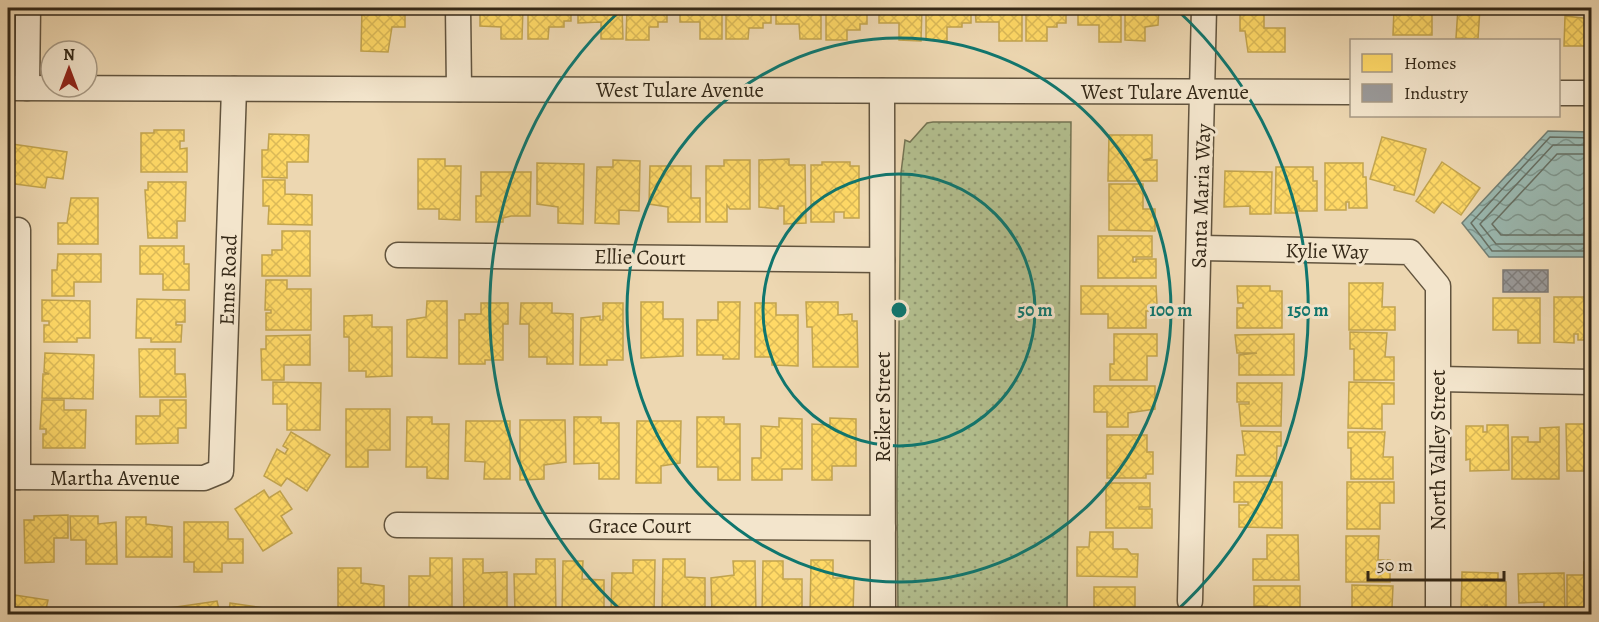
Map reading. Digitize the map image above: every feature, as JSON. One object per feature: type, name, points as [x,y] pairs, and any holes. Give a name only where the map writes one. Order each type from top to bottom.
[{"type":"street","points":[[17,88],[28,8]]},
{"type":"street","points":[[458,8],[459,89]]},
{"type":"street","name":"Santa Maria Way","points":[[1190,601],[1204,92],[1204,8]]},
{"type":"street","name":"West Tulare Avenue","points":[[17,88],[1350,92]]},
{"type":"street","name":"Enns Road","points":[[221,471],[234,89]]},
{"type":"street","name":"Reiker Street","points":[[882,91],[883,615]]},
{"type":"street","points":[[1560,93],[1592,93]]},
{"type":"street","points":[[13,477],[18,230]]},
{"type":"street","name":"Kylie Way","points":[[1200,248],[1410,252],[1438,286]]},
{"type":"street","name":"Ellie Court","points":[[399,255],[882,260]]},
{"type":"street","name":"North Valley Street","points":[[1438,286],[1438,615]]},
{"type":"street","points":[[1439,380],[1592,382]]},
{"type":"street","name":"Martha Avenue","points":[[13,477],[204,478],[221,471]]},
{"type":"street","name":"Grace Court","points":[[397,525],[883,528]]},
{"type":"green space","points":[[1071,122],[1067,614],[898,614],[897,488],[901,173],[905,140],[910,142],[927,123]]},
{"type":"water","points":[[1548,131],[1591,132],[1591,257],[1489,257],[1462,223]]},
{"type":"building: Homes","points":[[168,8],[193,8],[169,10]]},
{"type":"building: Homes","points":[[362,8],[405,8],[405,27],[392,27],[388,52],[361,51]]},
{"type":"building: Homes","points":[[480,8],[523,8],[522,39],[501,39],[501,27],[480,26]]},
{"type":"building: Homes","points":[[528,8],[571,8],[571,21],[564,21],[564,27],[549,27],[548,39],[528,39]]},
{"type":"building: Homes","points":[[578,8],[622,8],[623,39],[601,39],[601,22],[578,23]]},
{"type":"building: Homes","points":[[627,8],[667,8],[667,22],[658,22],[658,27],[649,27],[649,40],[626,40]]},
{"type":"building: Homes","points":[[680,8],[722,8],[722,39],[700,39],[700,22],[680,22]]},
{"type":"building: Homes","points":[[726,8],[771,8],[771,23],[763,23],[763,28],[749,28],[748,39],[726,39]]},
{"type":"building: Homes","points":[[776,8],[821,8],[821,39],[800,39],[799,24],[776,24]]},
{"type":"building: Homes","points":[[826,8],[867,8],[867,24],[860,24],[860,30],[847,30],[847,40],[826,40]]},
{"type":"building: Homes","points":[[879,8],[922,8],[921,41],[899,40],[899,23],[879,23]]},
{"type":"building: Homes","points":[[926,8],[971,8],[971,23],[962,23],[962,27],[947,27],[947,41],[926,40]]},
{"type":"building: Homes","points":[[975,8],[1022,8],[1022,41],[999,41],[999,22],[976,22]]},
{"type":"building: Homes","points":[[1026,8],[1066,8],[1066,23],[1057,23],[1057,27],[1047,27],[1047,41],[1026,41]]},
{"type":"building: Homes","points":[[1078,8],[1121,8],[1121,42],[1099,42],[1099,25],[1078,25]]},
{"type":"building: Homes","points":[[1125,8],[1159,8],[1158,25],[1145,27],[1145,41],[1125,40]]},
{"type":"building: Homes","points":[[1394,8],[1432,8],[1432,35],[1393,35]]},
{"type":"building: Homes","points":[[1458,8],[1480,8],[1478,39],[1456,38]]},
{"type":"building: Homes","points":[[1240,10],[1264,10],[1264,28],[1285,28],[1285,52],[1248,52],[1245,31],[1240,31]]},
{"type":"building: Homes","points":[[1565,16],[1592,19],[1592,46],[1564,46]]},
{"type":"building: Homes","points":[[154,130],[184,130],[184,141],[180,141],[180,149],[187,148],[187,172],[141,172],[141,133],[154,133]]},
{"type":"building: Homes","points":[[269,134],[309,135],[308,162],[287,162],[287,178],[262,177],[262,150],[268,150]]},
{"type":"building: Homes","points":[[1109,135],[1152,135],[1152,158],[1143,160],[1157,160],[1157,181],[1108,181]]},
{"type":"building: Homes","points":[[1382,137],[1426,149],[1414,195],[1394,190],[1395,186],[1370,179]]},
{"type":"building: Homes","points":[[12,144],[67,152],[63,179],[47,177],[45,188],[8,183]]},
{"type":"building: Homes","points":[[418,159],[445,159],[445,166],[461,166],[460,220],[439,219],[439,209],[418,209]]},
{"type":"building: Homes","points":[[789,159],[789,165],[805,165],[806,223],[784,224],[784,206],[778,206],[778,209],[759,207],[759,160]]},
{"type":"building: Homes","points":[[613,160],[640,161],[639,211],[619,210],[619,224],[595,223],[597,167],[613,167]]},
{"type":"building: Homes","points":[[724,160],[750,160],[750,209],[730,209],[727,205],[727,222],[706,222],[706,166],[724,166]]},
{"type":"building: Homes","points":[[822,162],[850,162],[850,166],[859,166],[859,218],[844,218],[844,212],[834,212],[834,222],[811,222],[811,165],[822,165]]},
{"type":"building: Homes","points":[[1442,162],[1480,188],[1461,215],[1442,202],[1434,213],[1416,201]]},
{"type":"building: Homes","points":[[537,163],[584,164],[583,224],[558,223],[558,207],[537,204]]},
{"type":"building: Homes","points":[[1325,163],[1363,163],[1367,208],[1349,208],[1349,202],[1346,202],[1346,210],[1325,210]]},
{"type":"building: Homes","points":[[650,166],[691,166],[691,198],[700,198],[700,222],[668,222],[668,207],[649,204]]},
{"type":"building: Homes","points":[[1276,167],[1313,167],[1313,181],[1317,181],[1317,211],[1299,211],[1299,206],[1297,206],[1297,213],[1275,213]]},
{"type":"building: Homes","points":[[1225,171],[1272,172],[1271,214],[1250,214],[1250,206],[1224,207]]},
{"type":"building: Homes","points":[[481,172],[531,172],[530,216],[511,216],[503,218],[503,222],[476,222],[476,196],[481,196]]},
{"type":"building: Homes","points":[[263,180],[285,180],[285,194],[312,195],[312,225],[268,224],[269,206],[263,206]]},
{"type":"building: Homes","points":[[148,182],[186,182],[185,221],[177,221],[177,238],[148,238],[145,190],[148,190]]},
{"type":"building: Homes","points":[[1109,184],[1143,184],[1143,209],[1155,209],[1155,231],[1109,230]]},
{"type":"building: Homes","points":[[71,198],[98,198],[98,244],[58,244],[58,223],[67,223]]},
{"type":"building: Homes","points":[[282,231],[310,231],[310,276],[262,276],[262,255],[272,255],[272,250],[282,250]]},
{"type":"building: Homes","points":[[1098,236],[1152,236],[1152,257],[1133,257],[1133,262],[1136,262],[1136,259],[1156,259],[1156,278],[1098,278]]},
{"type":"building: Homes","points":[[140,246],[184,246],[184,264],[189,264],[189,290],[163,290],[163,274],[140,274]]},
{"type":"building: Homes","points":[[58,254],[101,254],[101,282],[74,282],[74,296],[52,296],[52,270],[57,270]]},
{"type":"building: Homes","points":[[266,280],[287,280],[287,289],[311,289],[311,330],[266,330],[266,313],[271,313],[271,310],[265,310]]},
{"type":"building: Homes","points":[[1349,283],[1383,283],[1382,307],[1395,307],[1395,330],[1349,330]]},
{"type":"building: Homes","points":[[1081,286],[1156,286],[1157,304],[1154,304],[1154,311],[1146,311],[1146,328],[1108,328],[1108,314],[1081,314]]},
{"type":"building: Homes","points":[[1237,286],[1270,286],[1270,291],[1282,291],[1282,328],[1237,328],[1237,308],[1243,308],[1243,303],[1238,303]]},
{"type":"building: Homes","points":[[1554,297],[1592,297],[1592,340],[1578,340],[1578,334],[1574,334],[1574,343],[1554,342]]},
{"type":"building: Homes","points":[[1493,298],[1540,298],[1540,343],[1518,343],[1518,330],[1493,330]]},
{"type":"building: Homes","points":[[137,299],[185,300],[185,322],[176,322],[176,325],[182,325],[181,342],[151,342],[151,338],[136,338]]},
{"type":"building: Homes","points":[[42,300],[90,301],[90,338],[77,338],[77,342],[44,342],[44,325],[49,325],[49,321],[42,321]]},
{"type":"building: Homes","points":[[427,301],[447,301],[447,358],[407,357],[407,320],[426,317]]},
{"type":"building: Homes","points":[[641,302],[663,302],[663,319],[683,319],[683,356],[641,358]]},
{"type":"building: Homes","points":[[718,302],[740,302],[739,359],[723,359],[723,355],[697,355],[697,320],[718,320]]},
{"type":"building: Homes","points":[[806,302],[838,302],[838,315],[852,314],[852,321],[857,321],[858,367],[813,367],[812,327],[807,327]]},
{"type":"building: Homes","points":[[481,303],[508,303],[508,324],[503,324],[503,360],[485,360],[485,364],[459,364],[459,320],[465,320],[465,314],[481,314]]},
{"type":"building: Homes","points":[[521,303],[552,303],[552,313],[573,314],[573,364],[547,364],[547,357],[529,357],[529,324],[520,324]]},
{"type":"building: Homes","points":[[603,303],[623,303],[623,360],[607,360],[607,365],[580,365],[581,318],[600,316],[600,320],[603,320]]},
{"type":"building: Homes","points":[[755,303],[776,303],[776,315],[798,315],[798,366],[772,365],[772,357],[755,357]]},
{"type":"building: Homes","points":[[372,315],[372,327],[392,327],[392,376],[366,377],[366,371],[349,371],[349,337],[344,337],[344,316]]},
{"type":"building: Homes","points":[[1350,332],[1387,333],[1385,357],[1394,357],[1394,380],[1354,380],[1354,349],[1350,349]]},
{"type":"building: Homes","points":[[1114,334],[1157,334],[1157,356],[1147,356],[1147,380],[1110,380],[1110,364],[1114,364]]},
{"type":"building: Homes","points":[[1294,334],[1294,375],[1239,375],[1239,355],[1257,353],[1237,353],[1235,335]]},
{"type":"building: Homes","points":[[310,335],[310,365],[284,365],[284,380],[262,380],[261,349],[266,349],[266,336]]},
{"type":"building: Homes","points":[[139,349],[175,349],[175,374],[185,374],[186,397],[140,397]]},
{"type":"building: Homes","points":[[45,353],[94,355],[93,399],[42,398],[43,374],[49,374],[44,372]]},
{"type":"building: Homes","points":[[273,382],[321,383],[320,430],[287,430],[287,404],[273,404]]},
{"type":"building: Homes","points":[[1349,382],[1394,383],[1394,404],[1382,404],[1382,429],[1348,428]]},
{"type":"building: Homes","points":[[1237,383],[1282,383],[1281,426],[1241,426],[1239,404],[1249,404],[1249,402],[1237,402]]},
{"type":"building: Homes","points":[[1094,386],[1155,386],[1155,409],[1128,413],[1128,427],[1107,427],[1107,412],[1094,412]]},
{"type":"building: Homes","points":[[42,400],[64,400],[64,410],[86,410],[85,448],[43,448],[43,434],[46,434],[46,429],[40,429]]},
{"type":"building: Homes","points":[[160,400],[186,400],[186,428],[178,428],[178,443],[136,444],[136,416],[160,416]]},
{"type":"building: Homes","points":[[346,409],[390,409],[390,450],[368,450],[368,467],[346,467]]},
{"type":"building: Homes","points":[[407,417],[432,417],[432,424],[449,424],[448,479],[427,478],[427,467],[406,467]]},
{"type":"building: Homes","points":[[574,417],[601,417],[601,423],[619,423],[619,479],[599,479],[599,463],[574,464]]},
{"type":"building: Homes","points":[[697,417],[724,417],[724,424],[740,424],[740,480],[718,480],[718,467],[697,467]]},
{"type":"building: Homes","points":[[779,418],[802,419],[802,469],[782,469],[782,480],[752,480],[752,458],[761,458],[761,426],[779,427]]},
{"type":"building: Homes","points":[[830,418],[856,419],[856,466],[832,466],[832,480],[812,480],[812,424],[830,425]]},
{"type":"building: Homes","points":[[520,420],[565,420],[566,462],[544,465],[544,479],[520,480]]},
{"type":"building: Homes","points":[[466,421],[510,421],[510,479],[484,479],[485,462],[465,461]]},
{"type":"building: Homes","points":[[637,421],[681,421],[680,463],[661,466],[661,483],[636,483]]},
{"type":"building: Homes","points":[[1566,424],[1589,424],[1592,471],[1567,471]]},
{"type":"building: Homes","points":[[1487,425],[1508,425],[1509,470],[1470,471],[1470,459],[1466,460],[1466,426],[1483,426],[1483,432],[1487,432]]},
{"type":"building: Homes","points":[[1559,427],[1559,479],[1512,479],[1512,437],[1528,437],[1528,442],[1540,442],[1540,428]]},
{"type":"building: Homes","points":[[1242,431],[1281,432],[1281,446],[1277,446],[1276,476],[1236,476],[1237,455],[1245,455]]},
{"type":"building: Homes","points":[[291,432],[330,455],[307,491],[287,478],[281,486],[264,476],[277,449],[285,454],[288,449],[283,446]]},
{"type":"building: Homes","points":[[1348,432],[1385,432],[1383,457],[1393,457],[1393,479],[1351,479],[1351,448],[1348,448]]},
{"type":"building: Homes","points":[[1107,435],[1147,435],[1147,452],[1153,452],[1153,474],[1146,474],[1146,478],[1107,478]]},
{"type":"building: Homes","points":[[1234,482],[1282,482],[1282,528],[1239,527],[1239,505],[1248,505],[1248,502],[1234,502]]},
{"type":"building: Homes","points":[[1347,482],[1394,482],[1394,503],[1380,503],[1380,529],[1347,529]]},
{"type":"building: Homes","points":[[1106,483],[1150,483],[1150,507],[1139,507],[1139,509],[1152,509],[1152,528],[1106,528]]},
{"type":"building: Homes","points":[[264,490],[269,498],[280,491],[292,509],[281,516],[292,533],[263,551],[235,509]]},
{"type":"building: Homes","points":[[68,515],[68,538],[54,538],[54,562],[25,563],[24,520],[34,520],[34,516]]},
{"type":"building: Homes","points":[[70,516],[98,516],[98,524],[116,522],[117,564],[86,564],[86,540],[71,540]]},
{"type":"building: Homes","points":[[126,517],[146,517],[146,524],[172,527],[172,557],[126,557]]},
{"type":"building: Homes","points":[[184,522],[228,522],[228,539],[243,539],[243,563],[222,563],[222,572],[194,572],[194,562],[184,562]]},
{"type":"building: Homes","points":[[1090,532],[1113,532],[1113,549],[1127,549],[1131,554],[1138,554],[1137,577],[1077,576],[1077,547],[1089,547]]},
{"type":"building: Homes","points":[[1267,535],[1298,535],[1299,580],[1253,580],[1253,559],[1267,559]]},
{"type":"building: Homes","points":[[1346,536],[1379,536],[1378,560],[1390,560],[1390,582],[1346,582]]},
{"type":"building: Homes","points":[[430,558],[452,558],[452,614],[409,612],[409,576],[430,576]]},
{"type":"building: Homes","points":[[463,559],[483,559],[483,573],[507,572],[507,614],[464,614]]},
{"type":"building: Homes","points":[[536,559],[555,559],[556,614],[515,613],[514,574],[536,574]]},
{"type":"building: Homes","points":[[663,559],[685,559],[685,577],[705,578],[705,614],[662,614]]},
{"type":"building: Homes","points":[[633,560],[655,560],[654,614],[611,614],[612,573],[633,573]]},
{"type":"building: Homes","points":[[811,560],[833,560],[833,578],[854,578],[853,614],[810,614]]},
{"type":"building: Homes","points":[[563,561],[583,561],[582,579],[604,580],[604,613],[562,614]]},
{"type":"building: Homes","points":[[733,561],[755,561],[756,614],[712,614],[711,578],[734,575]]},
{"type":"building: Homes","points":[[763,561],[783,561],[783,579],[802,579],[802,613],[762,614]]},
{"type":"building: Homes","points":[[1584,562],[1592,562],[1589,614],[1567,614],[1567,575],[1584,575]]},
{"type":"building: Homes","points":[[338,568],[361,568],[361,583],[384,586],[384,614],[338,614]]},
{"type":"building: Homes","points":[[1462,572],[1498,573],[1498,581],[1506,582],[1506,614],[1487,614],[1487,605],[1485,605],[1485,614],[1461,614]]},
{"type":"building: Homes","points":[[1564,573],[1565,614],[1544,614],[1544,602],[1519,603],[1518,574]]},
{"type":"building: Homes","points":[[1352,585],[1393,586],[1392,608],[1383,608],[1383,614],[1348,614],[1348,610],[1352,610]]},
{"type":"building: Homes","points":[[1254,586],[1300,586],[1300,614],[1258,614],[1258,608],[1267,608],[1267,606],[1254,606]]},
{"type":"building: Homes","points":[[1094,587],[1135,587],[1135,609],[1127,609],[1127,614],[1094,614]]},
{"type":"building: Homes","points":[[8,594],[48,600],[45,614],[8,614]]},
{"type":"building: Homes","points":[[217,601],[220,614],[164,614],[163,609]]},
{"type":"building: Homes","points":[[230,603],[284,611],[284,614],[229,614]]},
{"type":"building: Industry","points":[[1503,270],[1548,270],[1548,292],[1503,292]]}]
